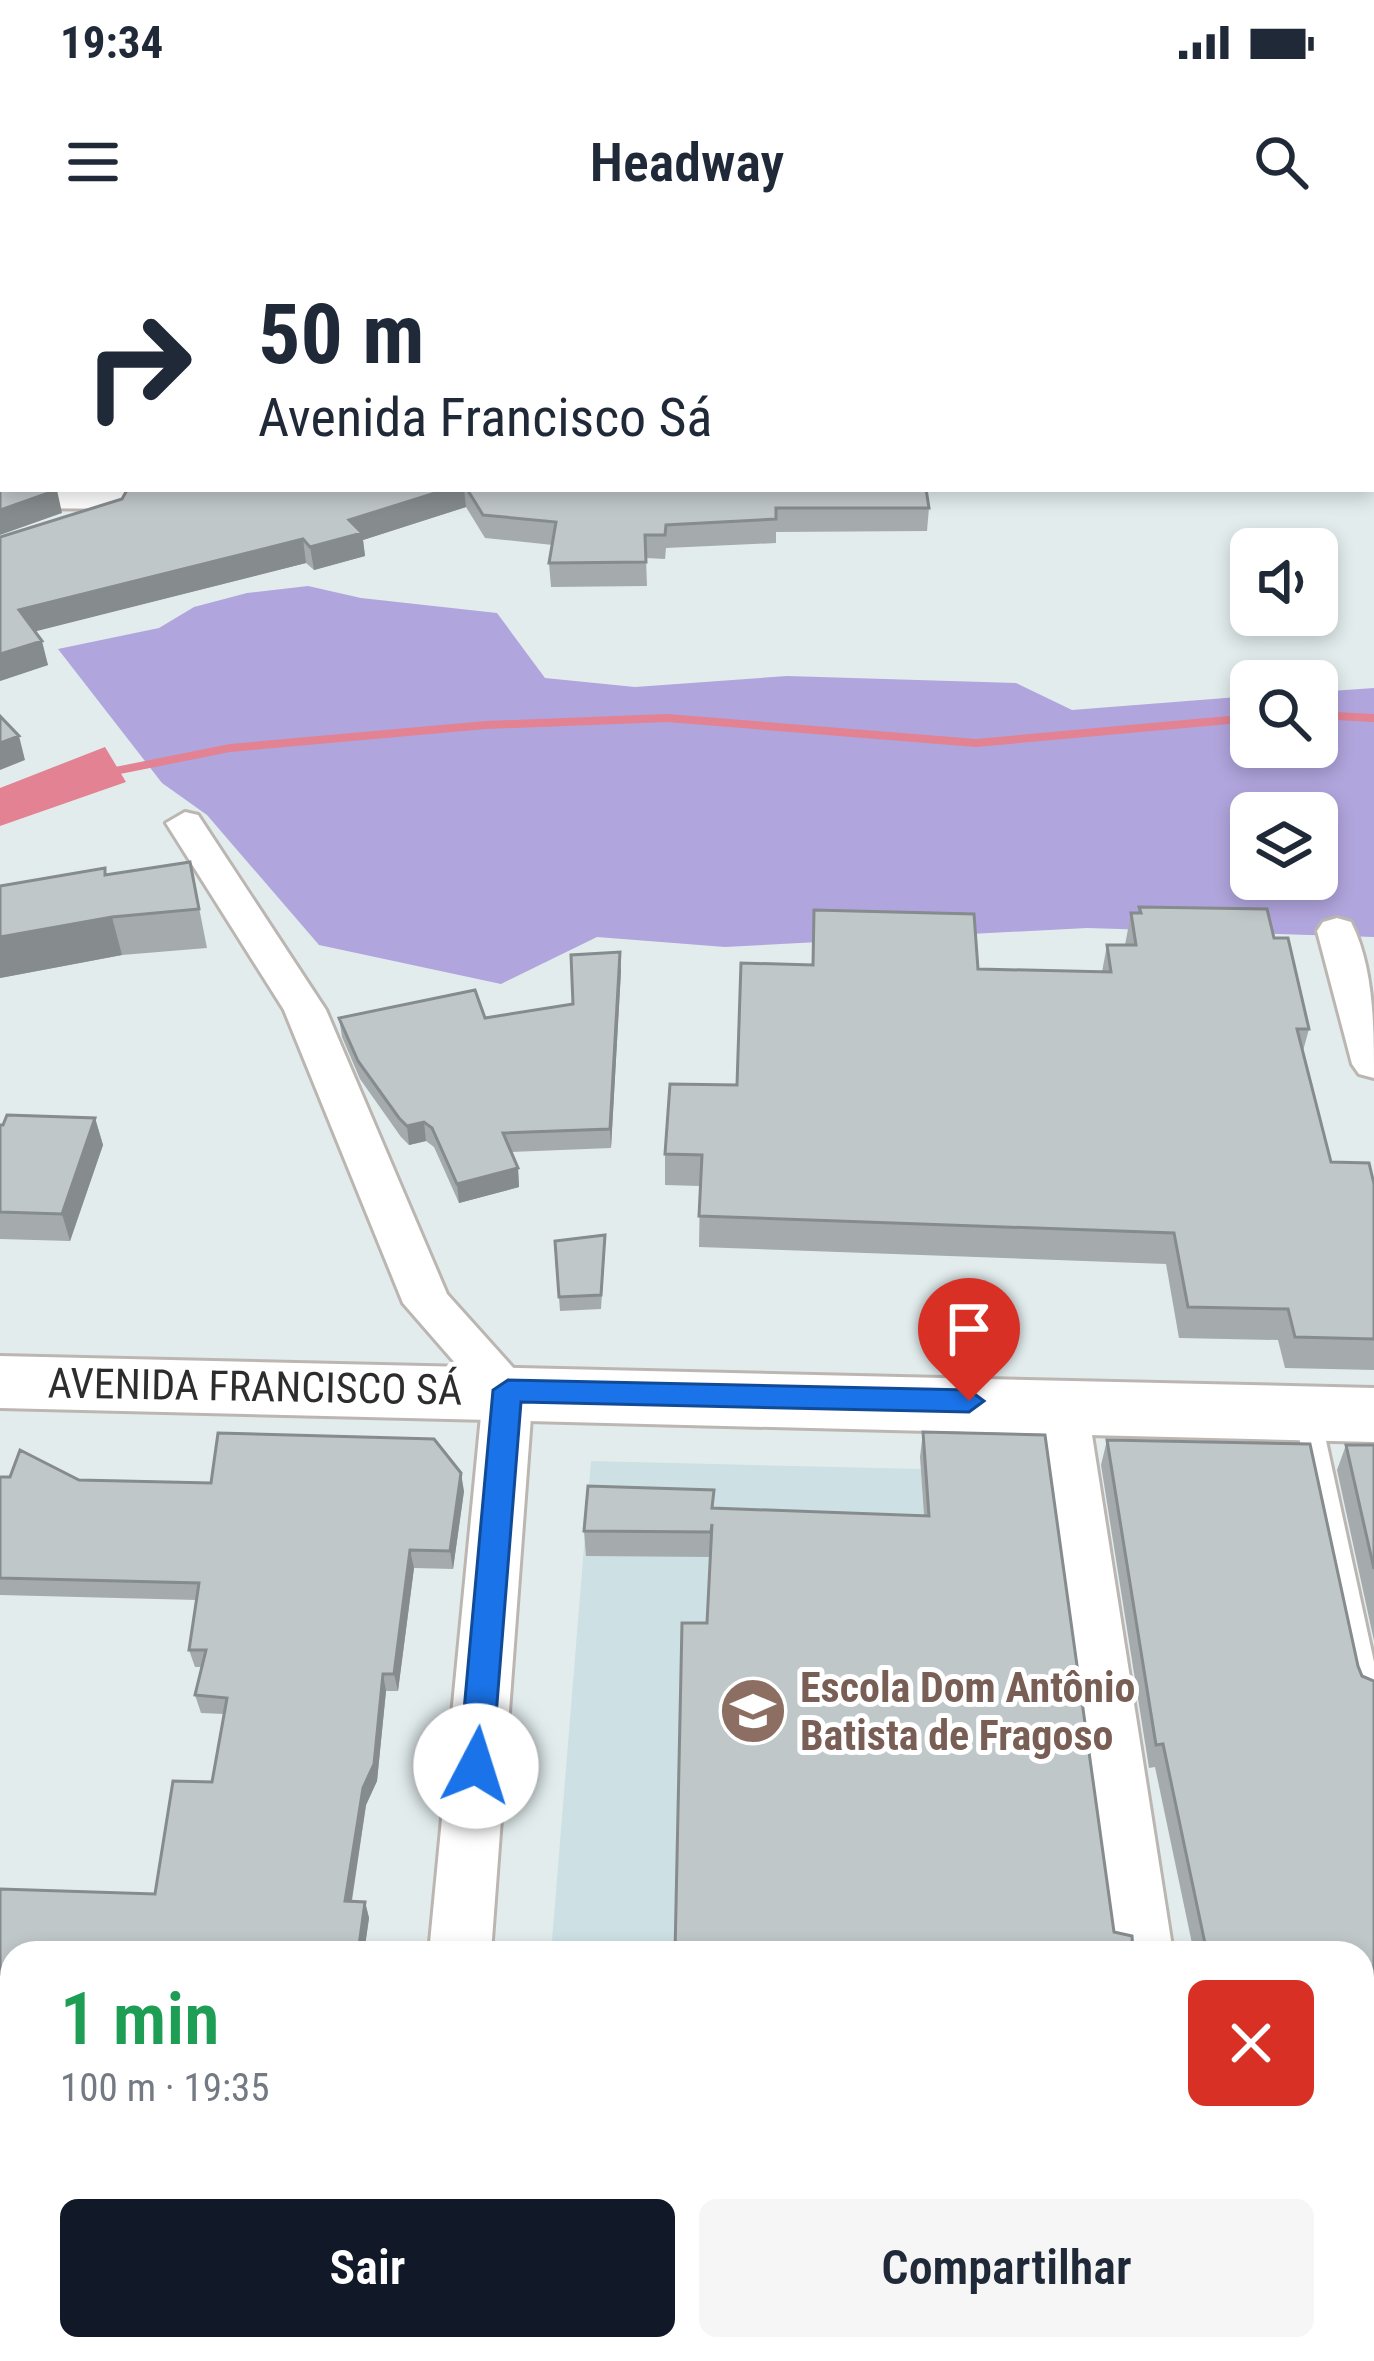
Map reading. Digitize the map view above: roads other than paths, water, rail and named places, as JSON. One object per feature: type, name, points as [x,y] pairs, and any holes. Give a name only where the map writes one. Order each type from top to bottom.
[{"type":"main road","name":"AVENIDA FRANCISCO SÁ","points":[[0,1382],[1062,1403],[1374,1415]]},
{"type":"street","points":[[63,529],[180,492]]},
{"type":"street","points":[[0,499],[147,500]]},
{"type":"street","points":[[184,824],[305,1010],[427,1303],[508,1390],[461,1941]]},
{"type":"street","points":[[1337,932],[1374,1064]]},
{"type":"street","points":[[1062,1403],[1140,1941]]},
{"type":"lane","points":[[1307,1413],[1366,1689]]},
{"type":"waterway","points":[[1338,716],[1374,718]]},
{"type":"waterway","points":[[100,774],[230,748],[486,725],[667,718],[976,743],[1230,720]]},
{"type":"place","name":"Escola Dom Antônio Batista de Fragoso","points":[[753,1711]]}]
